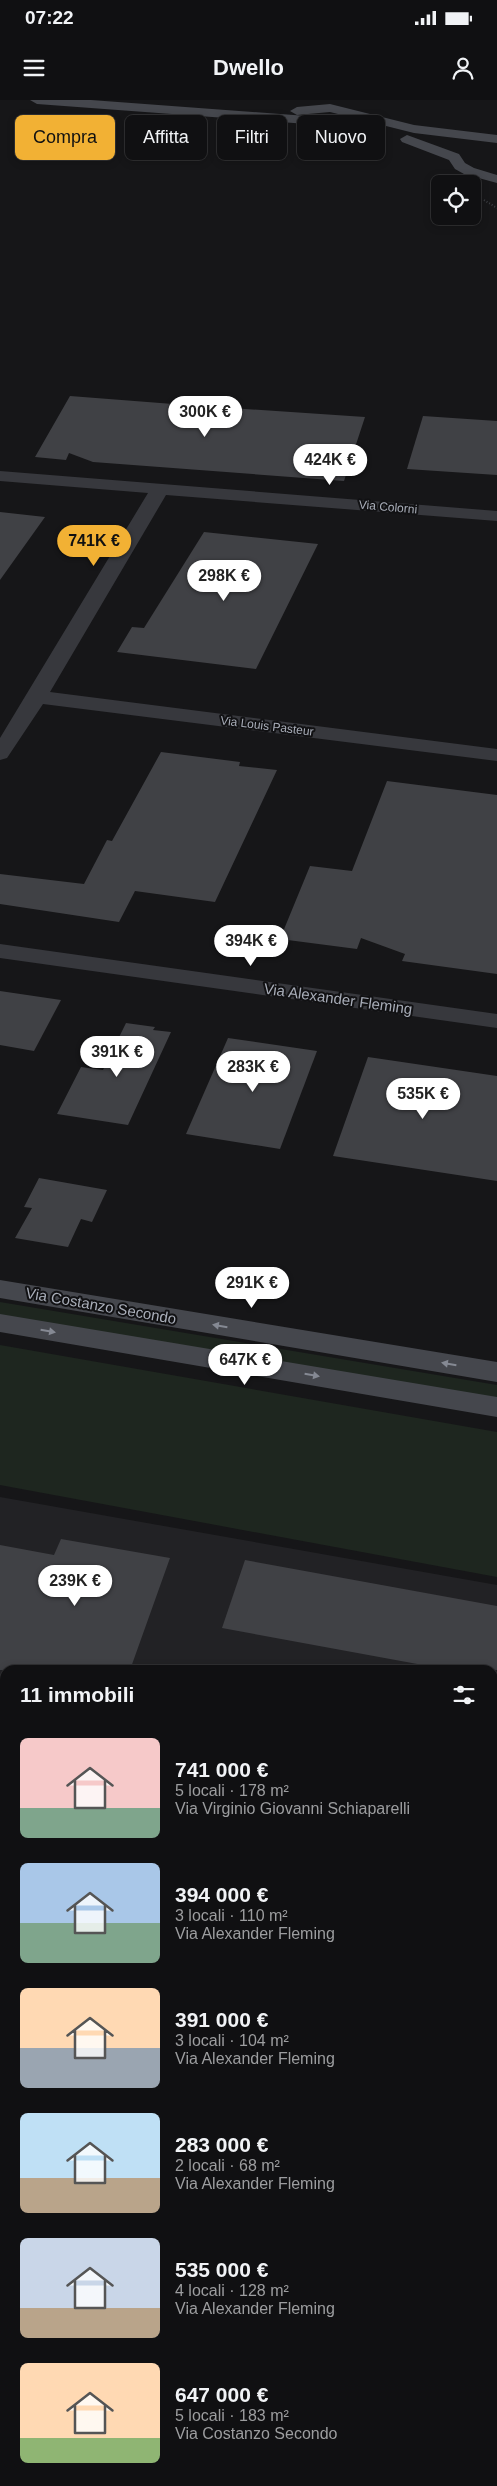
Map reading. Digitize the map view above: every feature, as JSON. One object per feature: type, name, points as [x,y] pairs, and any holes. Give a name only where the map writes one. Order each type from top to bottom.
[{"type":"street","points":[[37,100],[217,115]]},
{"type":"street","points":[[335,100],[361,115]]},
{"type":"street","points":[[252,115],[309,105],[361,115]]},
{"type":"street","points":[[385,121],[414,129],[497,139]]},
{"type":"street","points":[[385,133],[454,157],[460,166],[497,184]]},
{"type":"street","points":[[454,157],[465,146],[497,139]]},
{"type":"street","points":[[481,175],[497,178]]},
{"type":"street","name":"Via Colorni","points":[[0,476],[497,516]]},
{"type":"street","points":[[0,754],[37,697],[160,489]]},
{"type":"street","name":"Via Louis Pasteur","points":[[37,697],[497,754]]},
{"type":"street","name":"Via Alexander Fleming","points":[[0,951],[497,1021]]},
{"type":"street","name":"Via Costanzo Secondo","points":[[0,1289],[497,1372]]},
{"type":"street","points":[[0,1323],[497,1406]]},
{"type":"path","points":[[482,198],[497,208]]},
{"type":"shaded area","points":[[0,1302],[497,1385],[497,1398],[0,1315]]},
{"type":"shaded area","points":[[0,1345],[497,1432],[497,1577],[0,1485]]},
{"type":"shaded area","points":[[0,1497],[497,1585],[497,1665],[0,1665]]},
{"type":"building","points":[[70,396],[365,417],[344,481],[93,462],[69,453],[66,460],[35,457]]},
{"type":"building","points":[[423,416],[497,421],[497,475],[407,469]]},
{"type":"building","points":[[0,512],[45,517],[0,580]]},
{"type":"building","points":[[204,532],[318,544],[256,669],[117,652],[132,627],[144,628]]},
{"type":"building","points":[[161,752],[240,762],[239,766],[277,770],[215,902],[135,891],[119,922],[0,904],[0,874],[84,884],[107,840],[112,841]]},
{"type":"building","points":[[387,781],[497,795],[497,974],[402,961],[405,954],[361,938],[357,949],[280,939],[310,866],[352,871]]},
{"type":"building","points":[[0,991],[61,1000],[34,1051],[0,1045]]},
{"type":"building","points":[[126,1023],[155,1027],[153,1030],[171,1032],[128,1125],[57,1114],[81,1067],[103,1070]]},
{"type":"building","points":[[228,1038],[317,1051],[280,1149],[186,1134]]},
{"type":"building","points":[[368,1057],[497,1076],[497,1181],[333,1156]]},
{"type":"building","points":[[39,1178],[107,1190],[92,1222],[81,1219],[68,1247],[15,1238],[32,1208],[24,1207]]},
{"type":"building","points":[[61,1539],[170,1558],[132,1665],[0,1665],[0,1545],[54,1555]]},
{"type":"building","points":[[245,1560],[497,1606],[497,1665],[423,1665],[222,1628]]}]
